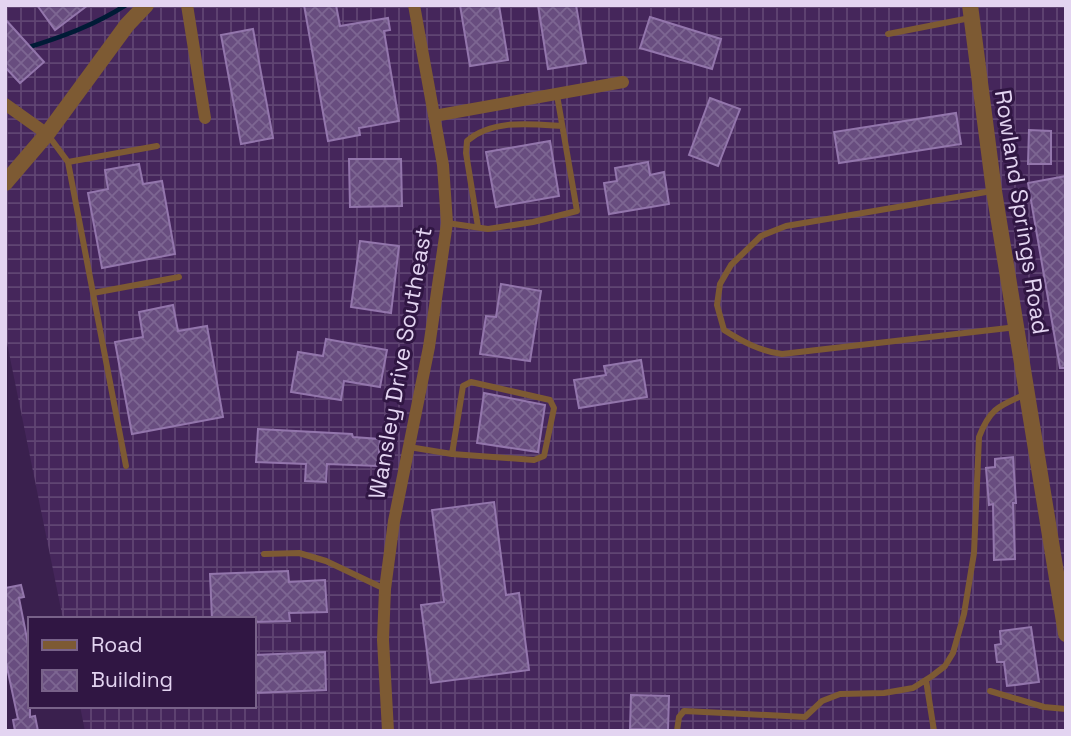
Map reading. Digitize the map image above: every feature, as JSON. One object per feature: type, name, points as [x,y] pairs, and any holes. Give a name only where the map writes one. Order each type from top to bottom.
[{"type":"street","points":[[7,175],[47,134],[127,24],[146,5]]},
{"type":"street","points":[[187,5],[205,118]]},
{"type":"street","name":"Wansley Drive Southeast","points":[[388,731],[383,640],[385,589],[394,521],[431,334],[447,223],[443,166],[414,5]]},
{"type":"street","name":"Rowland Springs Road","points":[[971,11],[994,191],[1066,634]]},
{"type":"street","points":[[434,116],[623,82]]},
{"type":"street","points":[[5,104],[47,134]]},
{"type":"lane","points":[[888,34],[971,11]]},
{"type":"lane","points":[[447,223],[488,229],[577,211],[556,94]]},
{"type":"lane","points":[[478,228],[466,153],[467,141],[476,133],[517,123],[562,126]]},
{"type":"lane","points":[[47,134],[68,162],[126,466]]},
{"type":"lane","points":[[68,162],[157,145]]},
{"type":"lane","points":[[994,191],[786,226],[761,236],[731,265],[720,285],[717,305],[724,330],[766,352],[782,354],[1017,327]]},
{"type":"lane","points":[[93,293],[179,277]]},
{"type":"lane","points":[[409,447],[452,454],[534,460],[544,456],[554,408],[550,400],[471,382],[463,386],[452,454]]},
{"type":"lane","points":[[677,731],[679,717],[684,711],[804,717],[822,701],[840,694],[884,693],[913,688],[944,666],[953,653],[964,614],[974,553],[977,454],[982,428],[995,408],[1028,393]]},
{"type":"lane","points":[[264,554],[299,553],[326,561],[385,589]]},
{"type":"lane","points":[[926,680],[934,731]]},
{"type":"lane","points":[[990,691],[1044,707],[1066,709]]},
{"type":"shaded area","points":[[5,5],[1066,5],[1066,731],[85,731],[80,708],[256,708],[256,617],[63,617],[5,333]]},
{"type":"building","points":[[37,5],[88,5],[55,30]]},
{"type":"building","points":[[304,5],[336,5],[340,26],[388,18],[390,30],[384,31],[399,121],[359,128],[360,135],[328,141]]},
{"type":"building","points":[[460,5],[499,5],[508,60],[470,66]]},
{"type":"building","points":[[538,5],[576,5],[586,63],[548,69]]},
{"type":"building","points":[[650,17],[721,39],[712,69],[640,48]]},
{"type":"building","points":[[5,19],[44,62],[20,83],[5,67]]},
{"type":"building","points":[[253,29],[273,138],[241,144],[221,35]]},
{"type":"building","points":[[710,98],[740,109],[718,166],[689,155]]},
{"type":"building","points":[[956,113],[961,144],[839,163],[834,132]]},
{"type":"building","points":[[1029,130],[1051,131],[1051,164],[1028,164]]},
{"type":"building","points":[[550,141],[559,196],[496,207],[486,152]]},
{"type":"building","points":[[349,159],[401,159],[402,206],[350,207]]},
{"type":"building","points":[[648,162],[650,175],[664,172],[669,204],[609,214],[604,183],[617,181],[615,168]]},
{"type":"building","points":[[139,164],[143,184],[162,181],[175,254],[102,268],[88,193],[108,189],[105,170]]},
{"type":"building","points":[[1066,176],[1066,368],[1060,368],[1028,183]]},
{"type":"building","points":[[360,241],[399,246],[391,313],[351,307]]},
{"type":"building","points":[[501,284],[541,291],[530,361],[480,354],[486,316],[496,317]]},
{"type":"building","points":[[173,305],[178,331],[207,326],[223,417],[132,434],[115,342],[143,337],[139,312]]},
{"type":"building","points":[[326,339],[387,350],[380,387],[344,381],[341,400],[291,392],[298,352],[323,356]]},
{"type":"building","points":[[641,360],[647,397],[579,408],[574,380],[606,375],[604,366]]},
{"type":"building","points":[[484,393],[545,405],[538,452],[477,443]]},
{"type":"building","points":[[258,429],[352,434],[353,437],[380,439],[378,466],[327,464],[326,482],[305,481],[306,464],[256,462]]},
{"type":"building","points":[[1013,457],[1015,559],[994,560],[993,504],[989,505],[986,468],[995,467],[995,459]]},
{"type":"building","points":[[494,502],[506,595],[519,593],[529,670],[431,683],[421,605],[444,602],[432,510]]},
{"type":"building","points":[[288,571],[289,582],[325,580],[327,612],[289,613],[290,621],[256,622],[256,617],[212,617],[210,574]]},
{"type":"building","points":[[21,585],[24,597],[19,598],[28,644],[28,708],[30,717],[35,716],[38,731],[15,731],[13,720],[18,719],[5,658],[5,588]]},
{"type":"building","points":[[1031,627],[1039,682],[1007,686],[1004,662],[997,662],[995,645],[1001,644],[1000,631]]},
{"type":"building","points":[[325,652],[326,690],[256,693],[256,655]]},
{"type":"building","points":[[631,695],[669,696],[668,730],[630,729]]},
{"type":"waterway","points":[[26,48],[78,30],[126,5]]}]
